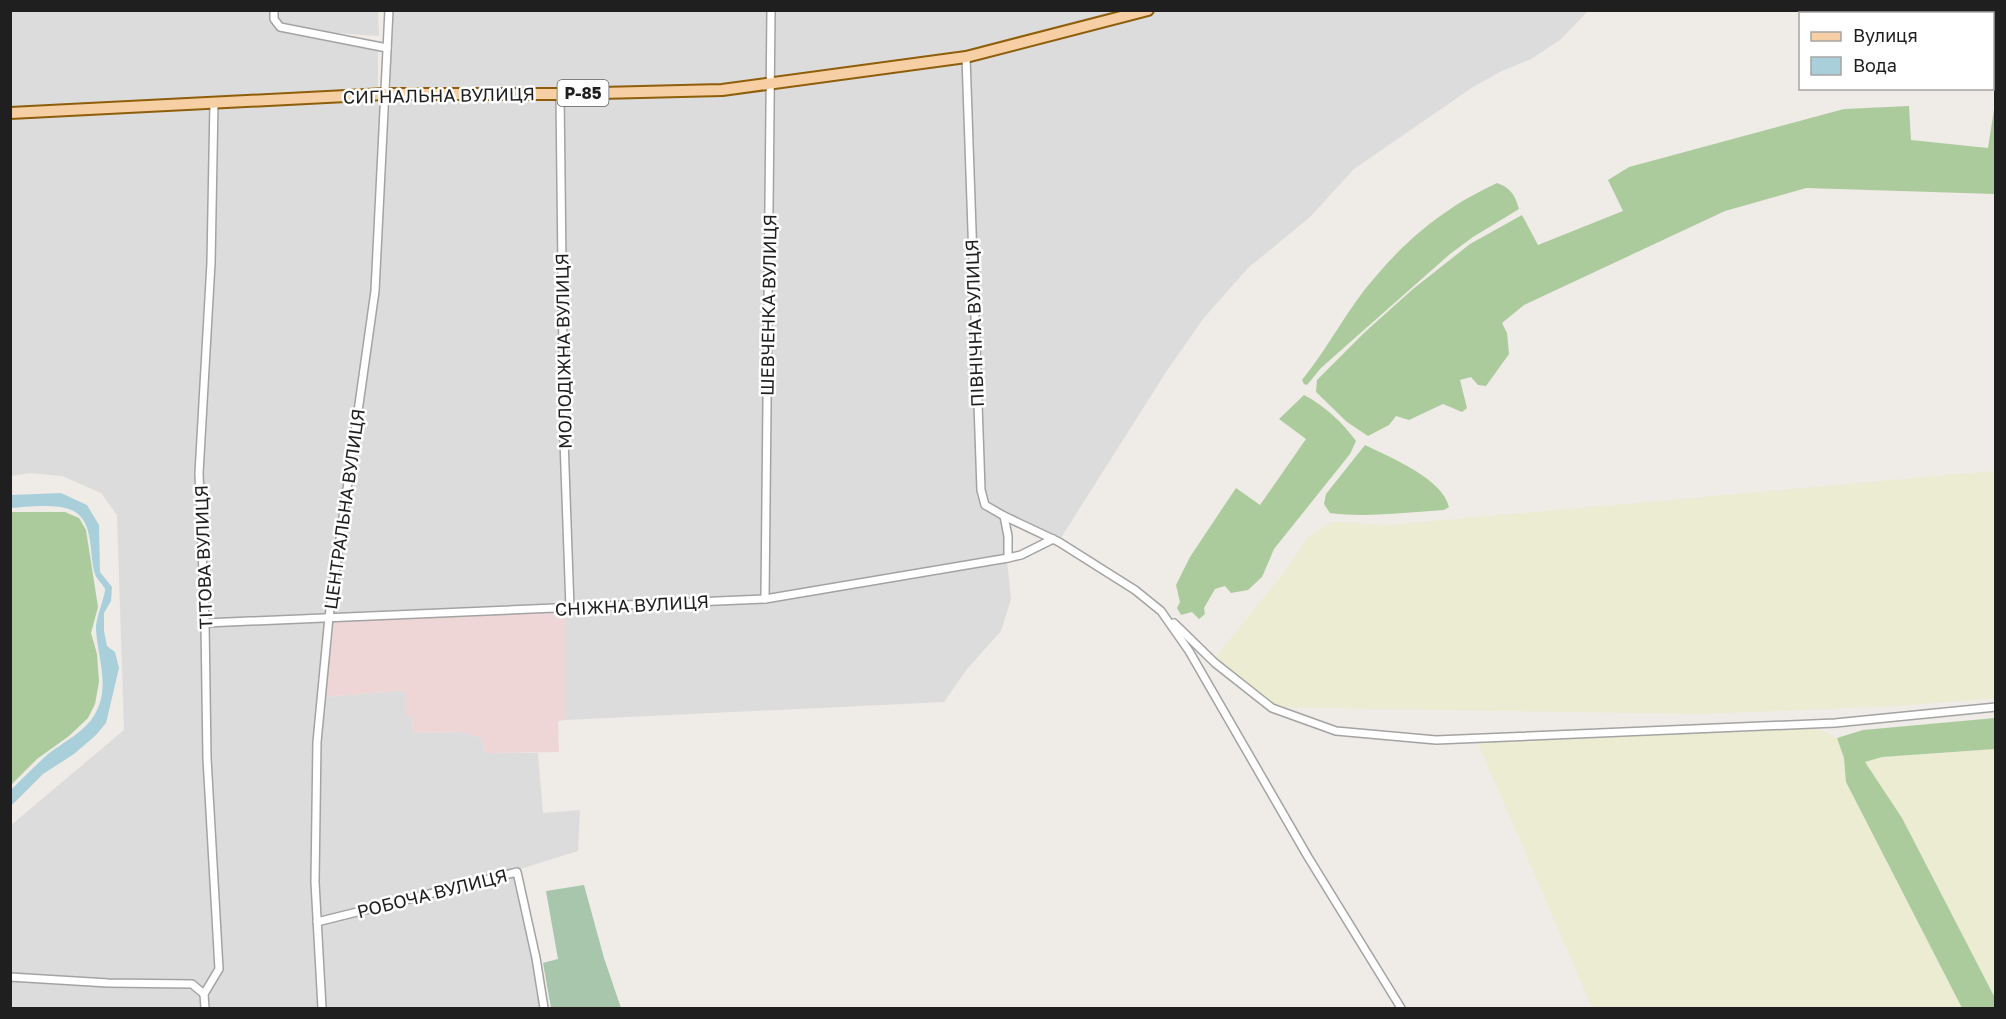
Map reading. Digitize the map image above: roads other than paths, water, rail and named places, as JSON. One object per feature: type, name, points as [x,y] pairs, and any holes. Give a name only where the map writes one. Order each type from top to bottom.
[{"type":"main road","name":"СИГНАЛЬНА ВУЛИЦЯ","points":[[10,113],[385,94],[560,94],[722,90],[966,57],[1148,10]]},
{"type":"street","points":[[274,10],[274,19],[280,27],[387,48]]},
{"type":"street","name":"ЦЕНТРАЛЬНА ВУЛИЦЯ","points":[[322,1008],[315,882],[317,742],[329,617],[375,291],[389,10]]},
{"type":"street","name":"ШЕВЧЕНКА ВУЛИЦЯ","points":[[765,599],[771,10]]},
{"type":"street","name":"ПІВНІЧНА ВУЛИЦЯ","points":[[966,57],[981,490],[985,505],[1056,541],[1135,590],[1161,611]]},
{"type":"street","name":"МОЛОДІЖНА ВУЛИЦЯ","points":[[560,94],[564,417],[570,608]]},
{"type":"street","name":"ТІТОВА ВУЛИЦЯ","points":[[204,994],[219,969],[207,758],[200,472],[212,262],[214,102]]},
{"type":"street","points":[[1004,516],[1008,536],[1008,558]]},
{"type":"street","name":"СНІЖНА ВУЛИЦЯ","points":[[205,623],[765,599],[1008,558],[1056,541]]},
{"type":"street","points":[[1161,611],[1215,663],[1272,708],[1336,731],[1436,740],[1834,723],[1995,707]]},
{"type":"street","points":[[1161,611],[1189,651],[1308,857],[1401,1008]]},
{"type":"street","name":"РОБОЧА ВУЛИЦЯ","points":[[317,921],[517,872],[536,958],[544,1008]]},
{"type":"street","points":[[10,977],[108,983],[192,984],[204,994],[205,1008]]},
{"type":"water","points":[[61,493],[87,505],[99,525],[100,572],[112,587],[111,601],[104,613],[104,631],[107,646],[115,652],[119,668],[106,723],[74,754],[43,774],[11,806],[11,790],[47,755],[86,726],[95,714],[102,693],[102,671],[96,628],[105,589],[95,574],[87,527],[78,514],[64,508],[46,506],[11,508],[11,495]]}]
